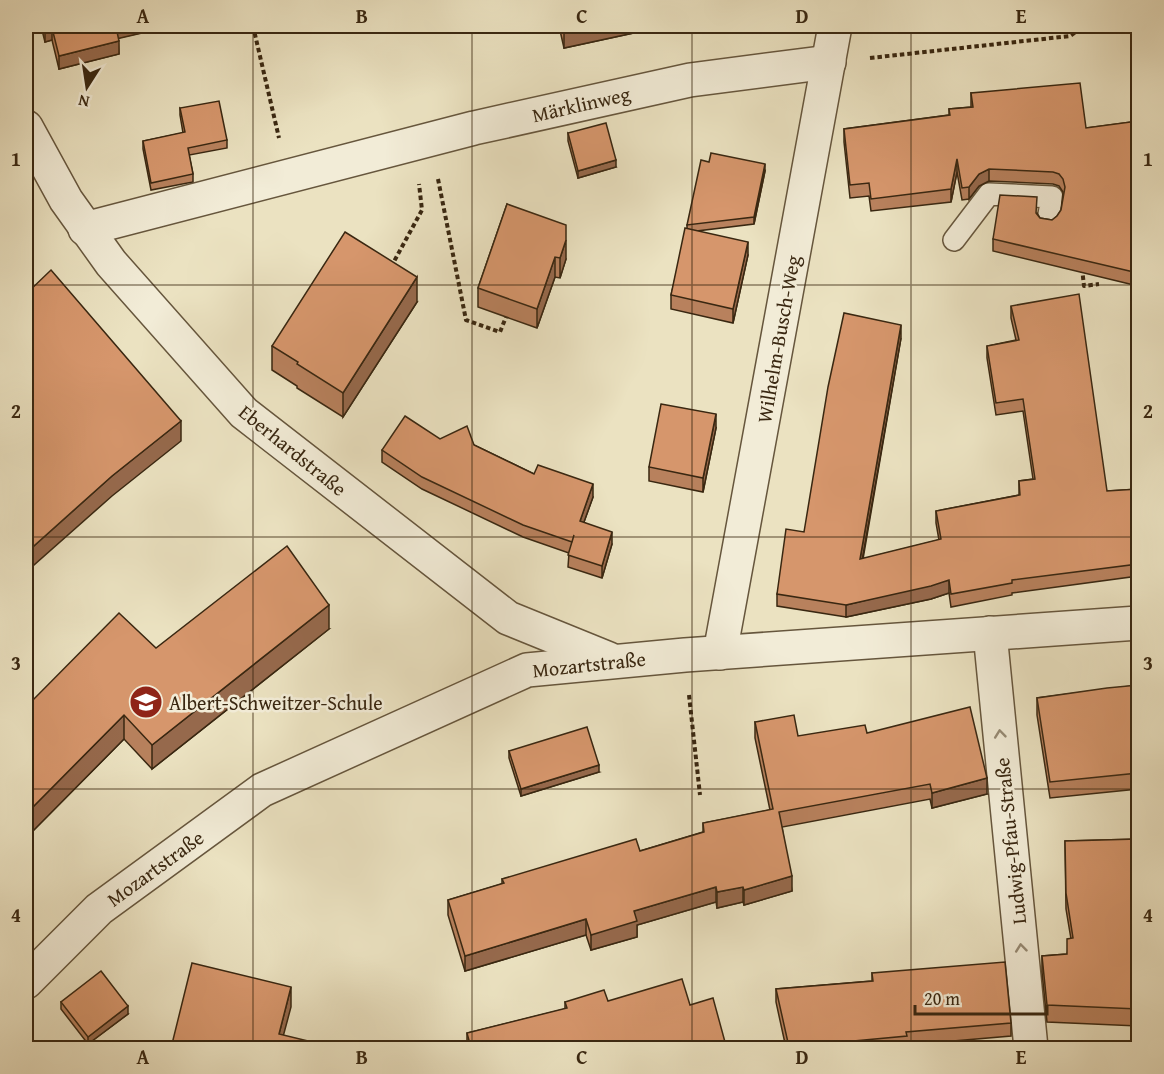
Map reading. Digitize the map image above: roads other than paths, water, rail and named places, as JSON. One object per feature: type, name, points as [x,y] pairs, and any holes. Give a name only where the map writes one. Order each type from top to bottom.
[{"type":"street","name":"Wilhelm-Busch-Weg","points":[[720,653],[835,26]]},
{"type":"street","name":"Märklinweg","points":[[85,229],[474,128],[690,80],[829,62]]},
{"type":"street","name":"Eberhardstraße","points":[[26,127],[66,201],[85,229],[111,263],[244,413],[508,618],[613,661]]},
{"type":"street","name":"Mozartstraße","points":[[26,982],[99,909],[262,790],[527,670],[684,655],[1138,623]]},
{"type":"street","name":"Ludwig-Pfau-Straße","points":[[990,633],[1031,1048]]},
{"type":"lane","points":[[954,240],[989,194],[1052,197],[1048,220]]},
{"type":"place","name":"Albert-Schweitzer-Schule","points":[[146,702]]}]
